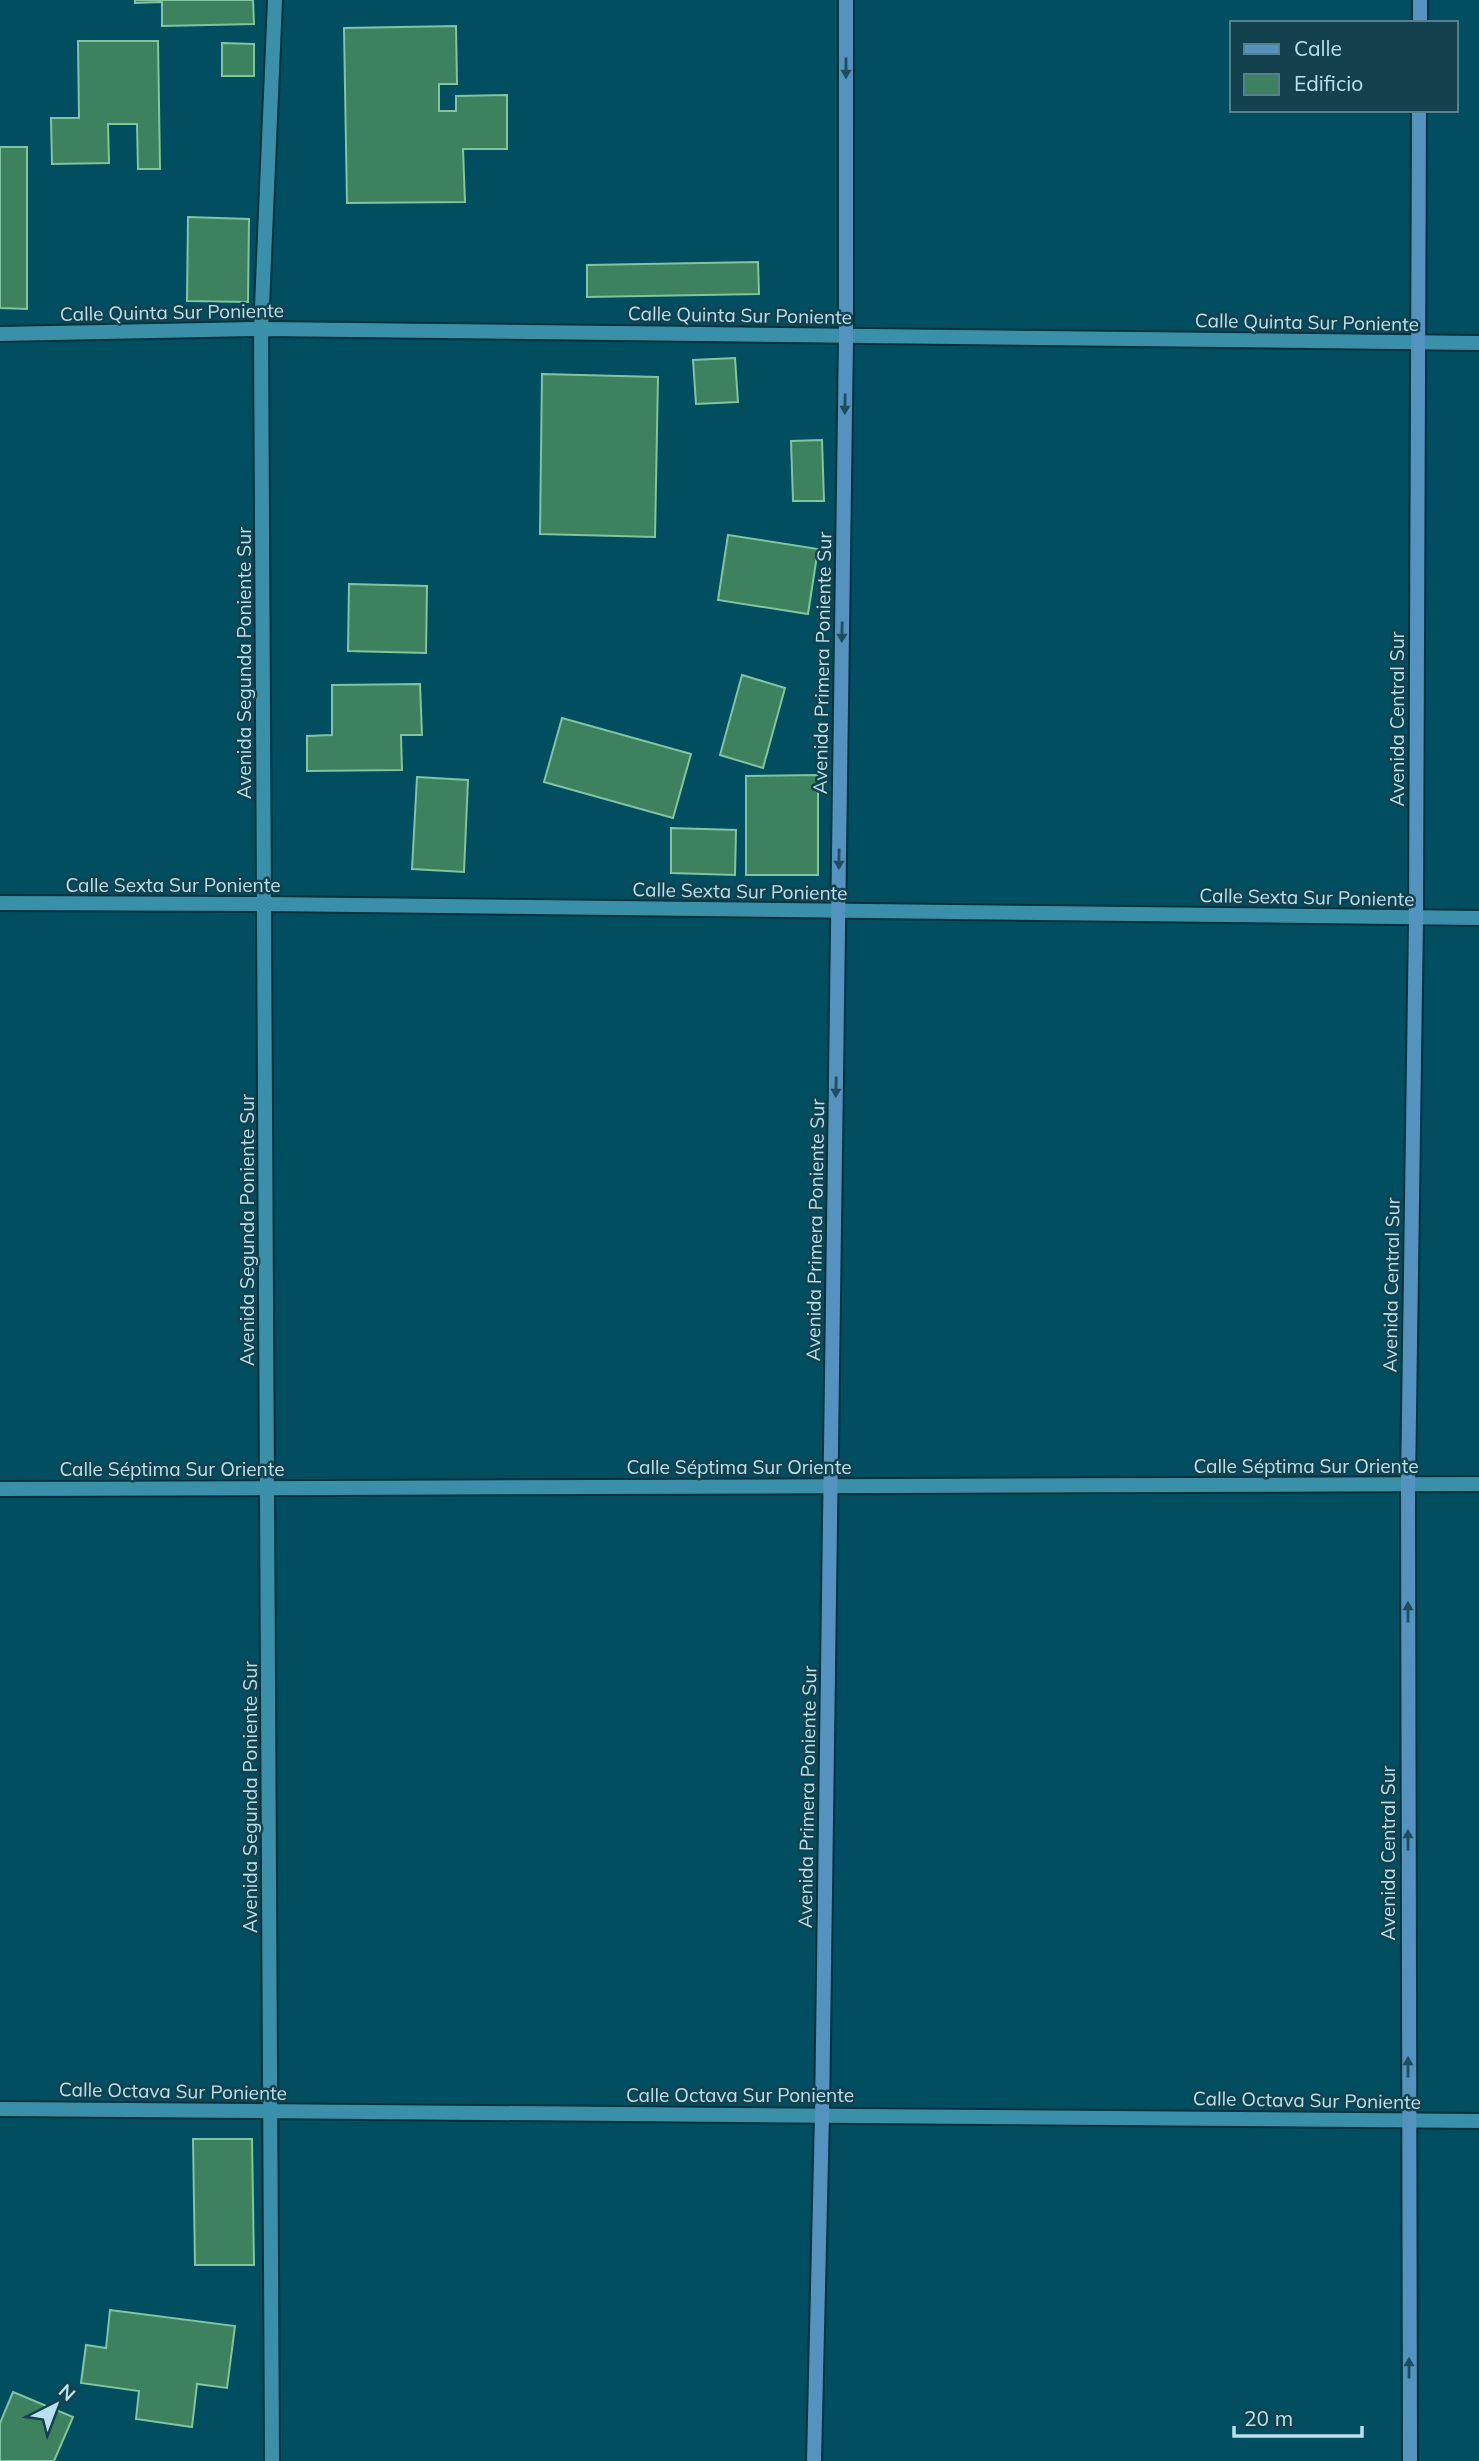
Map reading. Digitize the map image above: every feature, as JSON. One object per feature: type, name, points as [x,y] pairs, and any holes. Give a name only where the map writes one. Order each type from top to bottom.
[{"type":"street","name":"Avenida Segunda Poniente Sur","points":[[272,2461],[261,329],[275,0]]},
{"type":"street","name":"Avenida Primera Poniente Sur","points":[[814,2461],[822,2115],[846,336],[846,0]]},
{"type":"street","points":[[1420,0],[1420,21]]},
{"type":"street","name":"Avenida Central Sur","points":[[1409,2461],[1408,1485],[1416,918],[1419,112]]},
{"type":"street","name":"Calle Quinta Sur Poniente","points":[[0,334],[261,329],[1479,344]]},
{"type":"street","name":"Calle Sexta Sur Poniente","points":[[0,904],[264,904],[1479,918]]},
{"type":"street","name":"Calle Séptima Sur Oriente","points":[[0,1489],[1479,1484]]},
{"type":"street","name":"Calle Octava Sur Poniente","points":[[0,2109],[1479,2122]]},
{"type":"building","points":[[135,0],[253,0],[254,24],[162,26],[162,2],[135,3]]},
{"type":"building","points":[[456,26],[457,84],[439,84],[439,111],[456,111],[456,96],[507,95],[507,149],[463,149],[465,202],[347,203],[344,28]]},
{"type":"building","points":[[78,41],[158,41],[160,169],[138,169],[137,124],[108,124],[109,163],[52,164],[51,118],[79,118]]},
{"type":"building","points":[[222,43],[254,44],[254,76],[222,76]]},
{"type":"building","points":[[0,147],[27,147],[27,309],[0,308]]},
{"type":"building","points":[[188,217],[249,219],[248,302],[187,301]]},
{"type":"building","points":[[758,262],[759,294],[587,297],[587,265]]},
{"type":"building","points":[[735,358],[738,402],[696,404],[693,360]]},
{"type":"building","points":[[542,374],[658,377],[655,537],[540,534]]},
{"type":"building","points":[[822,440],[824,501],[793,501],[791,441]]},
{"type":"building","points":[[728,535],[818,549],[808,614],[718,600]]},
{"type":"building","points":[[349,584],[427,586],[426,653],[348,651]]},
{"type":"building","points":[[742,675],[785,688],[763,768],[720,755]]},
{"type":"building","points":[[420,684],[422,735],[401,735],[402,770],[307,771],[307,736],[332,735],[332,685]]},
{"type":"building","points":[[562,718],[691,754],[673,818],[544,782]]},
{"type":"building","points":[[818,775],[818,875],[746,875],[746,776]]},
{"type":"building","points":[[417,777],[468,780],[464,872],[412,869]]},
{"type":"building","points":[[671,828],[736,830],[735,875],[671,873]]},
{"type":"building","points":[[193,2139],[252,2139],[254,2265],[195,2265]]},
{"type":"building","points":[[110,2310],[235,2326],[227,2388],[197,2384],[192,2427],[136,2419],[139,2391],[81,2383],[86,2345],[106,2348]]},
{"type":"building","points":[[13,2392],[73,2417],[54,2461],[0,2461],[0,2423]]}]
